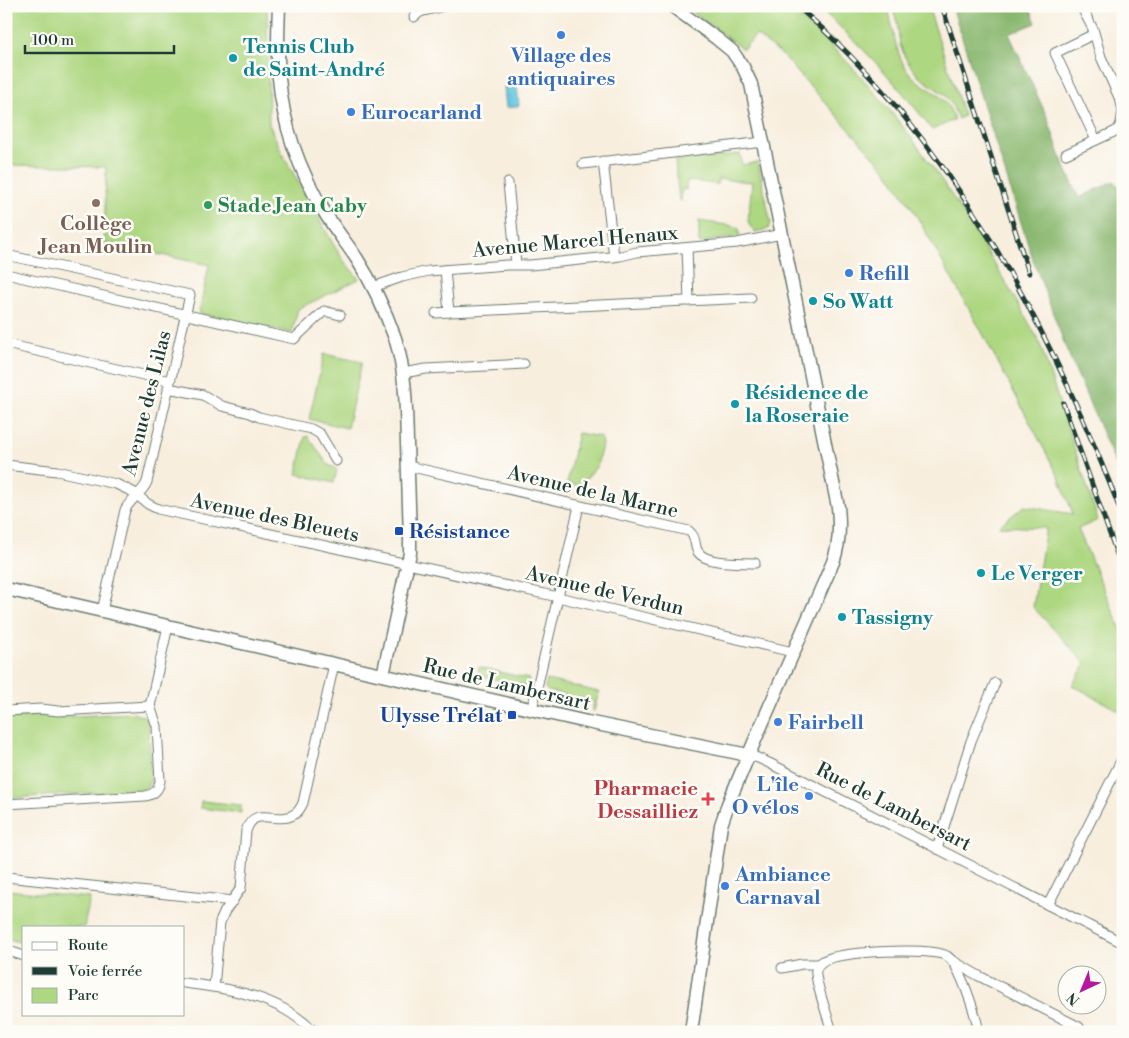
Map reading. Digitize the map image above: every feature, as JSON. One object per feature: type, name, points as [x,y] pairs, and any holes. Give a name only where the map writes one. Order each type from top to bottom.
[{"type":"main road","points":[[279,6],[279,78],[290,136],[303,170],[320,205],[334,228],[358,260],[373,287],[393,332],[403,373],[406,397],[410,537],[408,564],[383,675]]},
{"type":"main road","points":[[672,6],[727,47],[738,58],[751,84],[840,521],[836,554],[748,755],[721,825],[691,1032]]},
{"type":"main road","name":"Rue de Lambersart","points":[[6,589],[587,722],[748,755]]},
{"type":"street","points":[[414,17],[420,12],[444,6]]},
{"type":"street","points":[[1066,154],[1119,128],[1123,110],[1122,102],[1101,57],[1091,24],[1081,6]]},
{"type":"street","points":[[1094,34],[1055,53],[1096,140]]},
{"type":"street","points":[[583,164],[763,142]]},
{"type":"street","points":[[603,161],[614,257]]},
{"type":"street","points":[[508,183],[516,264]]},
{"type":"street","name":"Avenue Marcel Henaux","points":[[373,287],[408,275],[445,270],[516,264],[530,265],[614,257],[637,252],[737,243],[782,234]]},
{"type":"street","points":[[687,248],[689,301]]},
{"type":"street","points":[[6,255],[190,295],[186,314]]},
{"type":"street","points":[[445,270],[449,312]]},
{"type":"street","name":"Avenue des Lilas","points":[[6,274],[294,340],[324,311],[340,315]]},
{"type":"street","points":[[436,312],[751,298]]},
{"type":"street","name":"Avenue des Lilas","points":[[102,611],[123,516],[127,505],[138,496],[147,482],[186,314]]},
{"type":"street","points":[[6,344],[169,385],[203,396],[222,406],[259,417],[312,428],[320,434],[336,461]]},
{"type":"street","points":[[403,373],[426,369],[524,364]]},
{"type":"street","name":"Avenue des Bleuets","points":[[6,465],[57,471],[116,484],[158,509],[408,564]]},
{"type":"street","name":"Avenue de la Marne","points":[[408,466],[689,531],[694,536],[697,551],[703,557],[713,561],[755,563]]},
{"type":"street","points":[[532,709],[579,506]]},
{"type":"street","name":"Avenue de Verdun","points":[[408,564],[793,652]]},
{"type":"street","points":[[6,804],[145,796],[153,793],[158,788],[160,781],[158,733],[150,706],[168,626]]},
{"type":"street","points":[[214,987],[220,922],[225,911],[241,888],[246,831],[251,821],[255,818],[279,818],[292,815],[297,812],[303,803],[334,664]]},
{"type":"street","points":[[937,849],[971,741],[995,683]]},
{"type":"street","points":[[6,711],[41,709],[58,711],[150,706]]},
{"type":"street","name":"Rue de Lambersart","points":[[748,755],[769,763],[1123,942]]},
{"type":"street","points":[[1048,905],[1123,757]]},
{"type":"street","points":[[6,877],[233,901]]},
{"type":"street","points":[[6,950],[22,955]]},
{"type":"street","points":[[832,1032],[817,980],[816,971],[818,964],[829,958],[881,951],[932,952],[946,956],[1080,1027]]},
{"type":"street","points":[[951,959],[956,966],[969,997],[979,1032]]},
{"type":"street","points":[[782,968],[802,964],[818,964]]},
{"type":"street","points":[[185,983],[250,995],[276,1005],[298,1018],[315,1032]]},
{"type":"green space","name":"Stade Jean Caby","points":[[6,6],[267,6],[269,124],[283,155],[335,247],[359,279],[298,309],[292,333],[199,313],[209,265],[104,243],[106,167],[6,165]]},
{"type":"green space","points":[[684,6],[786,6],[818,33],[876,93],[927,159],[974,229],[1039,341],[1098,520],[1078,529],[1123,634],[1123,713],[1072,685],[1086,664],[1033,607],[1046,528],[999,526],[1024,506],[1073,514],[1059,477],[984,336],[915,213],[887,171],[782,55],[756,35],[743,49]]},
{"type":"green space","points":[[817,6],[887,6],[899,55],[907,70],[920,83],[946,102],[954,120],[932,130],[878,65]]},
{"type":"green space","points":[[892,6],[928,6],[964,116],[958,119],[945,95],[918,76],[907,61],[900,45],[897,22]]},
{"type":"green space","points":[[952,6],[1029,6],[1036,23],[1009,34],[1048,119],[1061,158],[1079,198],[1114,181],[1123,192],[1123,481],[1068,353],[1033,260]]},
{"type":"green space","points":[[740,154],[742,165],[758,162],[771,224],[768,229],[755,232],[748,221],[752,182],[718,179],[717,184],[687,181],[686,190],[682,189],[681,201],[679,200],[675,161]]},
{"type":"green space","points":[[699,221],[734,226],[739,229],[740,236],[699,243]]},
{"type":"green space","points":[[324,354],[362,362],[347,428],[309,419]]},
{"type":"green space","points":[[578,433],[601,437],[602,445],[597,466],[580,486],[567,483]]},
{"type":"green space","points":[[308,436],[328,465],[337,470],[334,483],[297,474],[305,437]]},
{"type":"green space","points":[[479,667],[529,679],[527,687],[478,675]]},
{"type":"green space","points":[[547,680],[599,692],[594,711],[592,710],[594,702],[548,691],[545,688]]},
{"type":"green space","points":[[134,713],[146,716],[149,729],[151,780],[143,790],[9,797],[6,786],[6,717],[45,715],[55,717]]},
{"type":"green space","points":[[201,801],[241,805],[241,813],[200,808]]},
{"type":"green space","points":[[6,890],[90,898],[84,926],[22,926],[22,943],[6,938]]},
{"type":"water","points":[[517,86],[519,106],[506,108],[504,87]]},
{"type":"railway","points":[[797,6],[853,58],[903,115],[949,176],[991,241],[1029,308],[1063,377],[1095,447],[1123,517]]},
{"type":"railway","points":[[942,6],[1029,273]]},
{"type":"railway","points":[[1063,403],[1123,571]]},
{"type":"place","name":"Village des antiquaires","points":[[561,35]]},
{"type":"place","name":"Tennis Club de Saint-André","points":[[233,58]]},
{"type":"place","name":"Eurocarland","points":[[351,112]]},
{"type":"place","name":"Collège Jean Moulin","points":[[96,203]]},
{"type":"place","name":"Stade Jean Caby","points":[[208,205]]},
{"type":"place","name":"Refill","points":[[849,273]]},
{"type":"place","name":"So Watt","points":[[813,301]]},
{"type":"place","name":"Résidence de la Roseraie","points":[[735,404]]},
{"type":"place","name":"Résistance","points":[[399,531]]},
{"type":"place","name":"Le Verger","points":[[981,573]]},
{"type":"place","name":"Tassigny","points":[[842,617]]},
{"type":"place","name":"Ulysse Trélat","points":[[512,715]]},
{"type":"place","name":"Fairbell","points":[[778,722]]},
{"type":"place","name":"L'île O vélos","points":[[809,796]]},
{"type":"place","name":"Pharmacie Dessailliez","points":[[708,799]]},
{"type":"place","name":"Ambiance Carnaval","points":[[725,886]]}]
